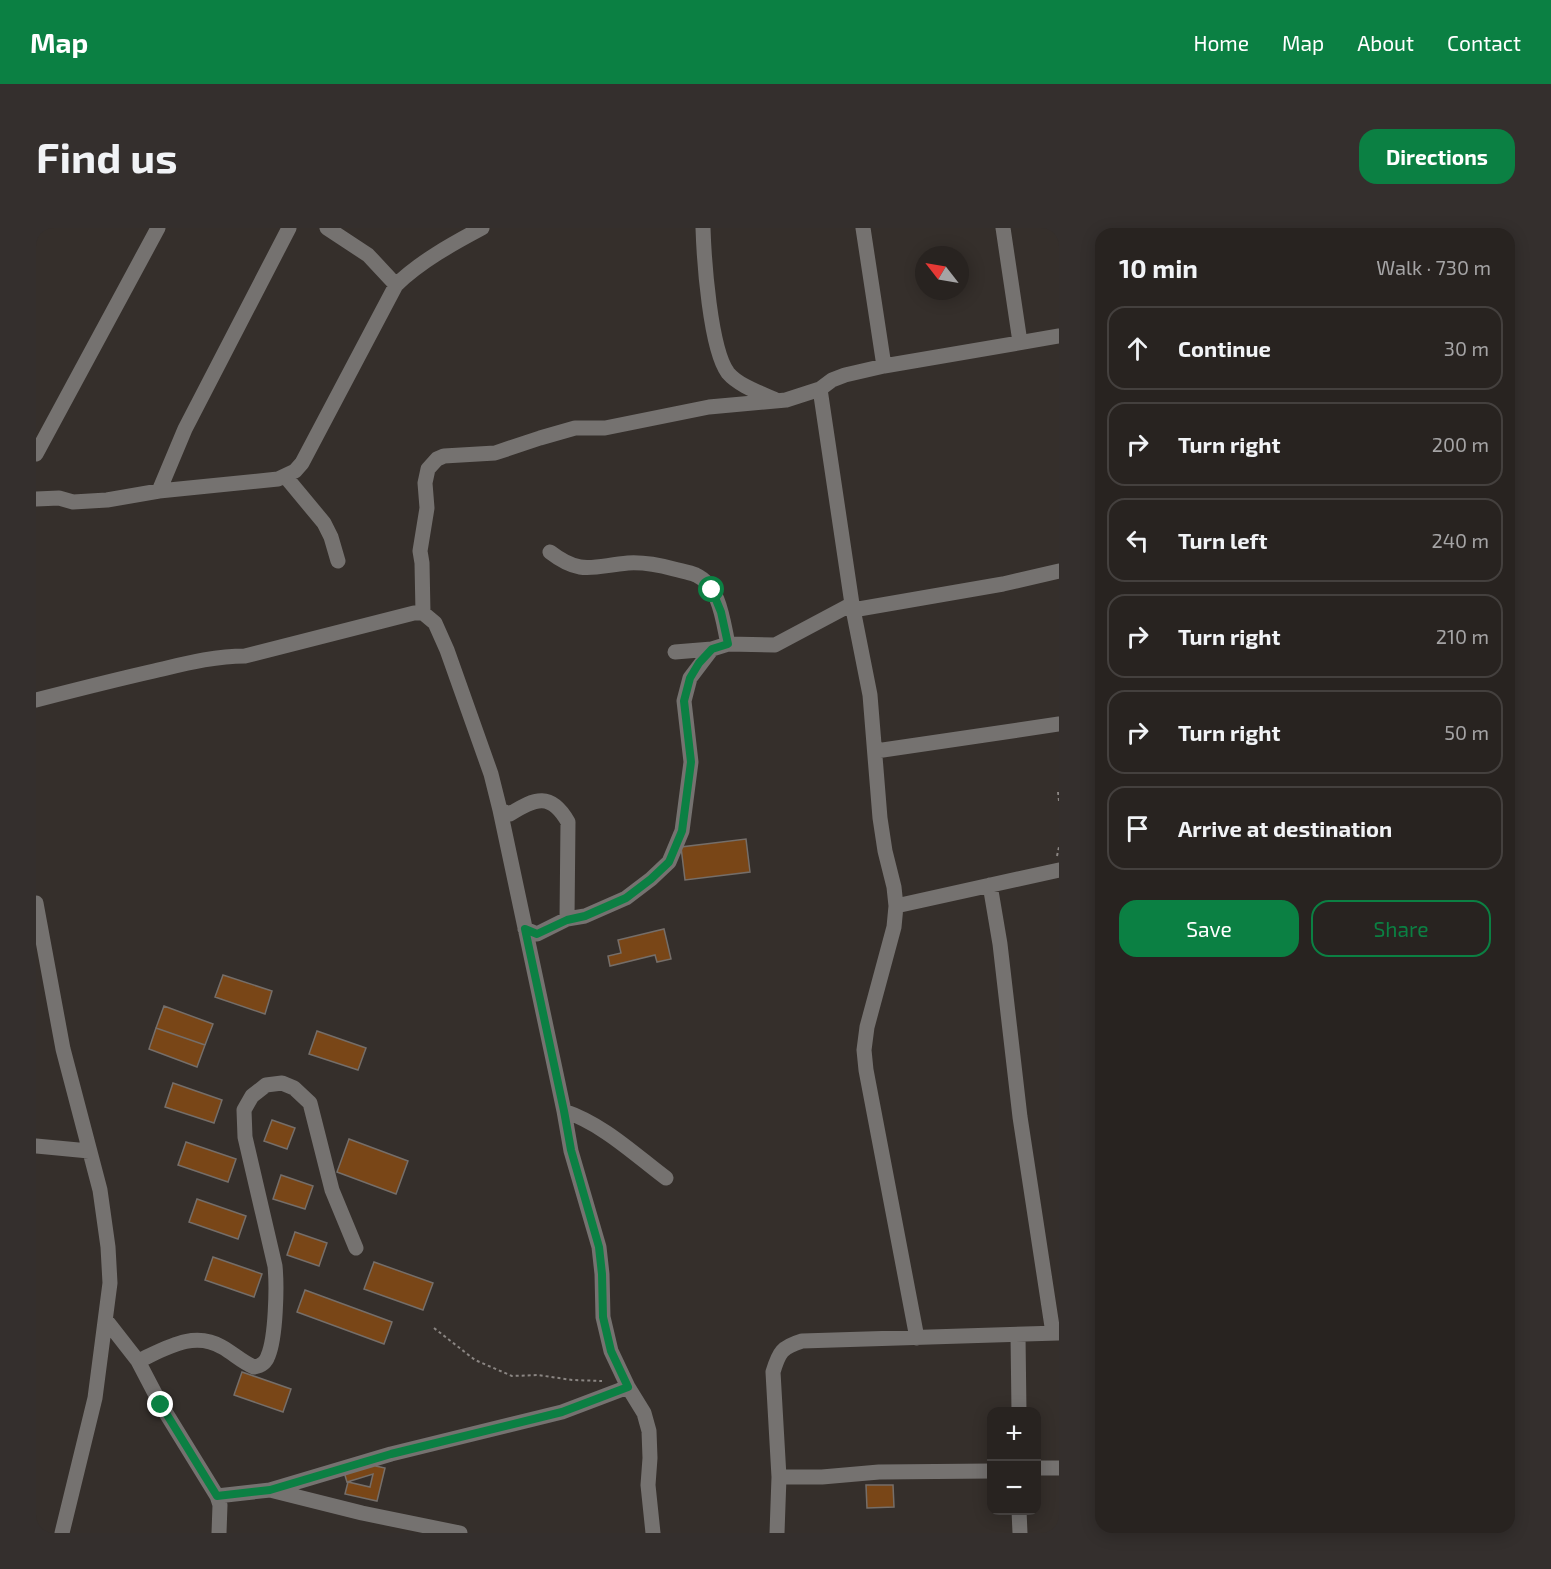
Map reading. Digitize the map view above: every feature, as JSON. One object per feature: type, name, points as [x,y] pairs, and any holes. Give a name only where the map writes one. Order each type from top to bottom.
[{"type":"street","points":[[36,454],[158,228]]},
{"type":"street","points":[[159,491],[185,429],[289,228]]},
{"type":"street","points":[[327,228],[368,255],[396,285]]},
{"type":"street","points":[[36,499],[59,498],[73,502],[99,501],[159,491],[278,479],[295,471],[302,463],[396,285],[409,273],[482,228]]},
{"type":"street","points":[[703,228],[714,338],[719,354],[729,374],[736,380],[776,400]]},
{"type":"street","points":[[863,228],[884,366]]},
{"type":"street","points":[[1003,228],[1020,342]]},
{"type":"street","points":[[423,613],[420,551],[427,508],[425,483],[428,469],[437,459],[444,456],[495,453],[575,428],[605,428],[709,407],[786,400],[820,389],[832,380],[845,375],[884,366],[1059,336]]},
{"type":"street","points":[[820,389],[852,607],[870,695],[880,818],[896,906],[894,927],[867,1028],[864,1050],[866,1070],[917,1338]]},
{"type":"street","points":[[285,476],[324,523],[338,561]]},
{"type":"street","points":[[550,552],[563,562],[580,568],[630,563],[659,565],[698,576],[712,590],[721,612],[728,644]]},
{"type":"street","points":[[675,652],[712,649],[728,644],[775,645],[852,607],[1003,584],[1059,570]]},
{"type":"street","points":[[36,700],[110,680],[212,658],[245,656],[406,615],[423,613],[435,623],[443,639],[491,774],[500,810],[571,1150],[599,1247],[603,1317],[611,1351],[644,1413],[649,1431],[648,1485],[653,1533]]},
{"type":"street","points":[[525,929],[537,934],[626,898],[669,862],[682,831],[691,762],[684,701],[690,678],[699,663],[712,649]]},
{"type":"street","points":[[876,751],[1059,724]]},
{"type":"street","points":[[500,810],[510,814],[529,802],[540,800],[552,803],[561,810],[568,822],[567,920]]},
{"type":"street","points":[[896,906],[1059,870]]},
{"type":"street","points":[[777,1533],[779,1477],[772,1372],[777,1357],[787,1346],[802,1341],[1056,1333],[1020,1118],[1000,944],[990,885]]},
{"type":"street","points":[[36,903],[63,1049],[100,1190],[108,1247],[110,1283],[95,1398],[62,1533]]},
{"type":"street","points":[[138,1361],[185,1341],[200,1339],[213,1342],[254,1367],[260,1366],[268,1357],[273,1337],[276,1276],[245,1137],[244,1110],[252,1096],[266,1084],[282,1083],[294,1088],[310,1103],[332,1190],[356,1248]]},
{"type":"street","points":[[564,1111],[580,1116],[599,1127],[666,1178]]},
{"type":"street","points":[[36,1146],[89,1151]]},
{"type":"street","points":[[106,1320],[138,1361],[161,1405],[217,1496],[220,1505],[219,1533]]},
{"type":"street","points":[[1018,1335],[1019,1407]]},
{"type":"street","points":[[217,1496],[270,1490],[391,1454],[562,1412],[625,1381]]},
{"type":"street","points":[[1041,1468],[1059,1468]]},
{"type":"street","points":[[779,1477],[814,1478],[879,1472],[987,1471]]},
{"type":"street","points":[[270,1490],[362,1513],[460,1533]]},
{"type":"street","points":[[1019,1515],[1020,1533]]},
{"type":"path","points":[[1058,792],[1059,801]]},
{"type":"path","points":[[434,1328],[475,1360],[512,1376],[538,1375],[572,1380],[625,1381]]},
{"type":"building","points":[[746,839],[750,872],[685,880],[681,847]]},
{"type":"building","points":[[664,929],[671,959],[657,962],[655,955],[610,966],[608,956],[621,953],[618,940]]},
{"type":"building","points":[[223,975],[272,991],[265,1014],[215,997]]},
{"type":"building","points":[[164,1006],[213,1024],[205,1045],[156,1028]]},
{"type":"building","points":[[156,1028],[205,1045],[197,1067],[149,1049]]},
{"type":"building","points":[[317,1031],[366,1048],[358,1070],[309,1054]]},
{"type":"building","points":[[173,1083],[222,1100],[214,1123],[165,1107]]},
{"type":"building","points":[[272,1120],[295,1128],[287,1149],[264,1141]]},
{"type":"building","points":[[349,1139],[408,1161],[396,1194],[337,1172]]},
{"type":"building","points":[[186,1142],[236,1159],[228,1182],[178,1165]]},
{"type":"building","points":[[281,1175],[313,1186],[305,1209],[273,1199]]},
{"type":"building","points":[[197,1199],[246,1216],[238,1239],[189,1222]]},
{"type":"building","points":[[295,1232],[327,1243],[319,1266],[287,1255]]},
{"type":"building","points":[[213,1257],[262,1274],[254,1297],[205,1280]]},
{"type":"building","points":[[374,1262],[433,1283],[423,1310],[364,1289]]},
{"type":"building","points":[[305,1290],[392,1322],[384,1344],[297,1312]]},
{"type":"building","points":[[242,1372],[291,1389],[283,1412],[234,1395]]},
{"type":"building","points":[[375,1463],[376,1466],[385,1468],[377,1501],[345,1494],[348,1482],[370,1487],[373,1474],[347,1482],[344,1472]]},
{"type":"building","points":[[866,1485],[893,1485],[894,1507],[867,1508]]},
{"type":"route","points":[[161,1405],[217,1496],[270,1490],[391,1454],[562,1412],[628,1387],[611,1351],[603,1317],[599,1247],[571,1150],[525,929],[537,934],[626,898],[669,862],[682,831],[691,762],[684,701],[690,678],[699,663],[712,649],[728,644],[721,612],[712,590]]}]
